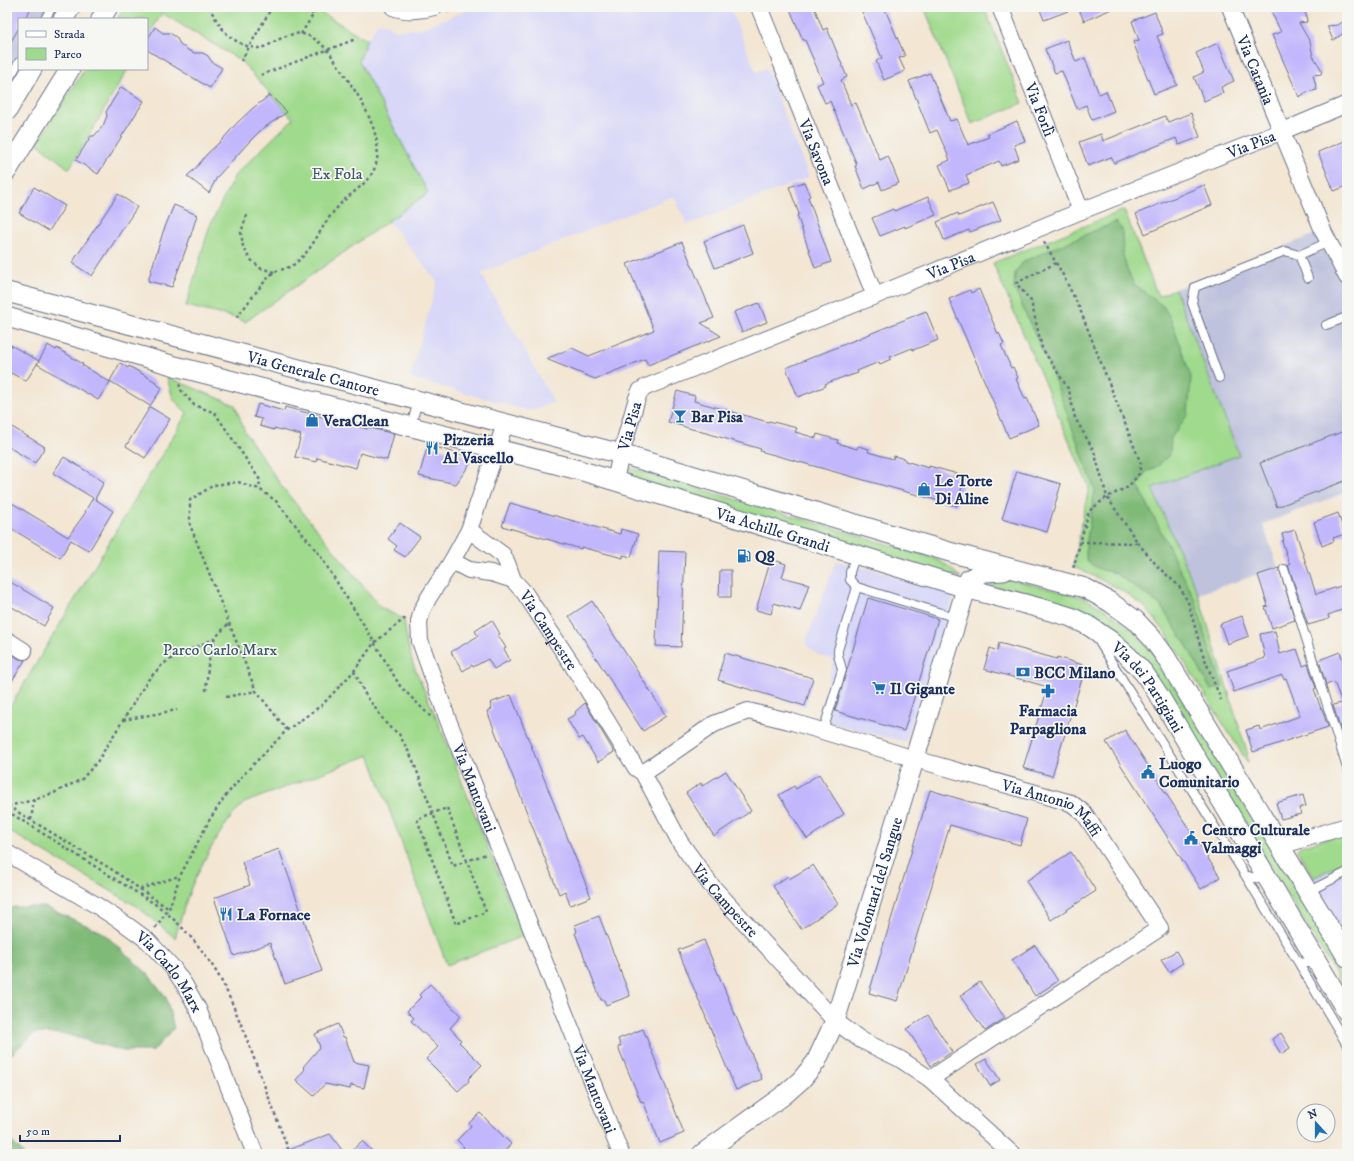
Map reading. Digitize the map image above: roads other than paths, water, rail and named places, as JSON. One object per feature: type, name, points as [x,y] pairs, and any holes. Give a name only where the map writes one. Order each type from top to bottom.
[{"type":"street","points":[[65,18],[71,7]]},
{"type":"street","points":[[102,18],[108,7]]},
{"type":"street","points":[[393,7],[412,10],[423,10],[434,7]]},
{"type":"street","name":"Via Savona","points":[[759,7],[875,296]]},
{"type":"street","name":"Via Forlì","points":[[1000,7],[1081,211]]},
{"type":"street","name":"Via Catania","points":[[1230,7],[1329,242],[1347,277]]},
{"type":"street","points":[[7,111],[10,89],[31,70]]},
{"type":"street","points":[[7,171],[69,70]]},
{"type":"street","name":"Via Pisa","points":[[615,480],[637,398],[640,392],[646,387],[875,296],[1036,229],[1347,104]]},
{"type":"street","name":"Via Generale Cantore","points":[[7,292],[621,454]]},
{"type":"street","name":"Via Generale Cantore","points":[[7,317],[175,366],[579,470]]},
{"type":"street","name":"Via Mantovani","points":[[505,424],[469,530],[422,610],[419,622],[420,640],[448,720],[621,1154]]},
{"type":"street","name":"Via Achille Grandi","points":[[621,454],[953,554]]},
{"type":"street","name":"Via Achille Grandi","points":[[579,470],[856,554],[968,584]]},
{"type":"street","name":"Via Campestre","points":[[469,530],[503,555],[513,580],[524,592],[571,663],[636,768],[643,773],[680,842],[710,884],[835,1020],[861,1040],[900,1059],[930,1079],[1012,1154]]},
{"type":"street","points":[[953,554],[968,584],[984,572],[1016,571]]},
{"type":"street","name":"Via dei Partigiani","points":[[953,554],[1085,588],[1110,602],[1135,620],[1152,638],[1165,656],[1347,957]]},
{"type":"street","name":"Via Campestre","points":[[452,561],[469,570],[492,573],[513,580]]},
{"type":"street","name":"Via dei Partigiani","points":[[968,584],[1071,617],[1089,626],[1111,641],[1144,673],[1160,697],[1347,1012]]},
{"type":"street","name":"Via Volontari del Sangue","points":[[702,1154],[784,1095],[801,1080],[816,1062],[835,1020],[968,584]]},
{"type":"street","points":[[7,640],[24,651]]},
{"type":"street","name":"Via Antonio Maffi","points":[[643,773],[714,724],[748,711],[789,721],[915,759],[1071,803],[1084,813],[1160,928],[930,1079]]},
{"type":"street","points":[[1280,846],[1347,826]]},
{"type":"street","name":"Via Carlo Marx","points":[[7,853],[109,913],[147,940],[173,968],[191,995],[209,1035],[255,1154]]},
{"type":"lane","points":[[46,18],[52,7]]},
{"type":"lane","points":[[10,89],[18,65]]},
{"type":"lane","points":[[1219,378],[1192,303],[1195,287],[1286,251],[1299,255],[1329,242]]},
{"type":"lane","points":[[1299,255],[1308,278]]},
{"type":"lane","points":[[1326,325],[1347,317]]},
{"type":"lane","points":[[411,426],[418,401]]},
{"type":"lane","points":[[856,554],[850,572],[850,580],[857,587],[957,618]]},
{"type":"lane","points":[[1284,569],[1347,768]]},
{"type":"lane","points":[[823,731],[842,670],[841,663],[837,656],[838,650],[857,587]]},
{"type":"lane","points":[[1089,626],[1245,874],[1347,1045]]},
{"type":"lane","points":[[1307,892],[1347,872]]},
{"type":"lane","points":[[1245,874],[1269,882]]},
{"type":"lane","points":[[1298,962],[1319,965]]},
{"type":"place","name":"Bar Pisa","points":[[680,416]]},
{"type":"place","name":"VeraClean","points":[[312,420]]},
{"type":"place","name":"Pizzeria Al Vascello","points":[[432,448]]},
{"type":"place","name":"Le Torte Di Aline","points":[[924,489]]},
{"type":"place","name":"Q8","points":[[744,556]]},
{"type":"place","name":"BCC Milano","points":[[1023,672]]},
{"type":"place","name":"Il Gigante","points":[[879,688]]},
{"type":"place","name":"Farmacia Parpagliona","points":[[1048,691]]},
{"type":"place","name":"Luogo Comunitario","points":[[1148,772]]},
{"type":"place","name":"Centro Culturale Valmaggi","points":[[1191,838]]},
{"type":"place","name":"La Fornace","points":[[226,914]]},
{"type":"park label","name":"Ex Fola","points":[[337,173]]},
{"type":"park label","name":"Parco Carlo Marx","points":[[220,649]]}]
